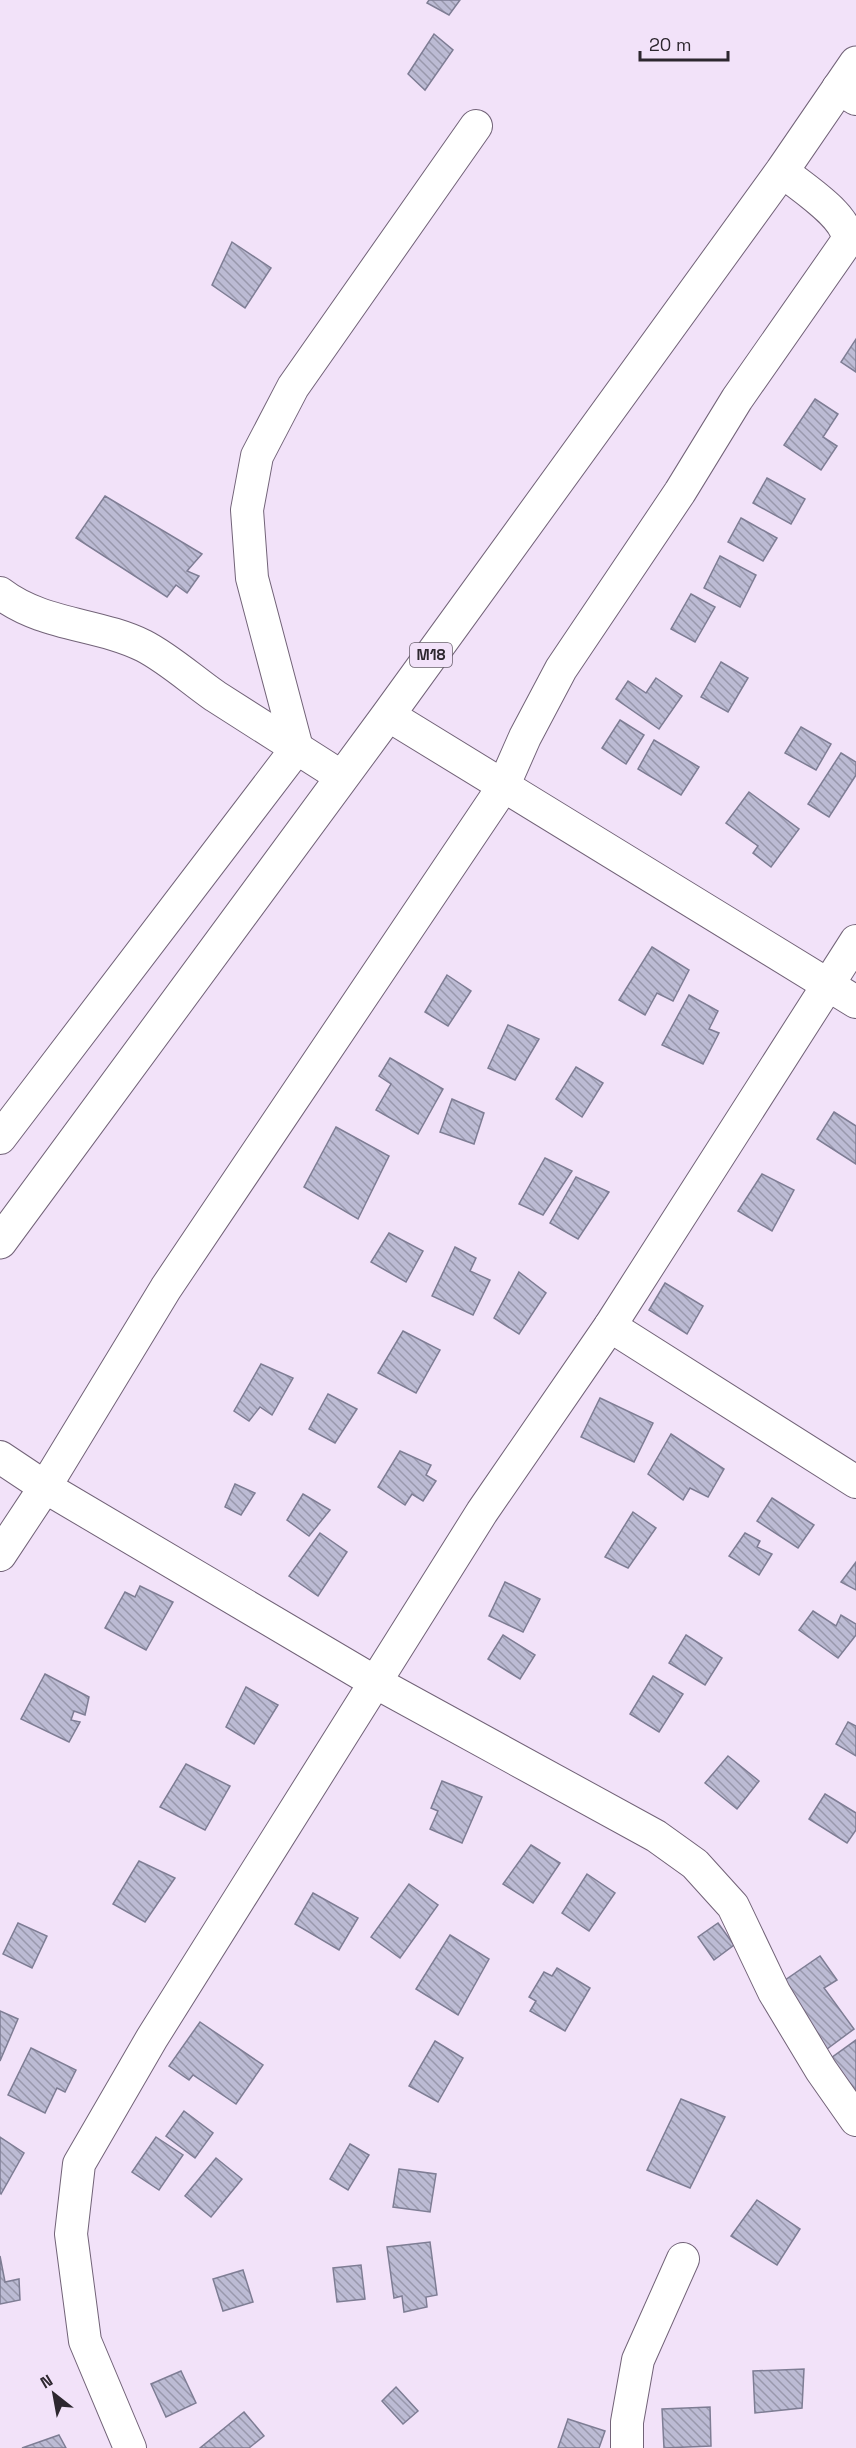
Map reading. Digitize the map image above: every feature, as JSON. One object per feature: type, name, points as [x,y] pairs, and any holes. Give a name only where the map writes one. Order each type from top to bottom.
[{"type":"main road","name":"M18","points":[[0,1242],[388,715],[782,171],[850,83]]},
{"type":"street","points":[[297,748],[252,578],[247,510],[257,456],[293,387],[476,126]]},
{"type":"street","points":[[0,1555],[45,1487],[166,1288],[503,787],[525,737],[561,669],[680,492],[737,399],[848,240],[848,231],[841,219],[782,171]]},
{"type":"street","points":[[0,593],[16,606],[56,621],[103,631],[145,647],[214,695],[342,777]]},
{"type":"street","points":[[388,715],[856,1002]]},
{"type":"street","points":[[0,1138],[297,748]]},
{"type":"street","points":[[130,2448],[85,2341],[71,2234],[79,2164],[152,2038],[482,1512],[609,1326],[856,941]]},
{"type":"street","points":[[609,1326],[856,1482]]},
{"type":"street","points":[[0,1457],[45,1487],[375,1682],[656,1836],[695,1864],[733,1906],[774,1992],[821,2070],[856,2120]]},
{"type":"street","points":[[627,2448],[627,2422],[638,2360],[683,2259]]},
{"type":"building","points":[[429,0],[460,0],[449,15],[427,3]]},
{"type":"building","points":[[434,34],[453,50],[425,90],[408,74]]},
{"type":"building","points":[[232,242],[271,268],[245,308],[212,285]]},
{"type":"building","points":[[856,339],[856,372],[841,362]]},
{"type":"building","points":[[815,399],[838,414],[823,437],[837,446],[821,470],[784,445]]},
{"type":"building","points":[[767,478],[805,499],[791,524],[753,503]]},
{"type":"building","points":[[105,496],[202,554],[187,571],[199,576],[187,593],[176,585],[167,597],[76,538]]},
{"type":"building","points":[[741,518],[777,538],[763,561],[728,542]]},
{"type":"building","points":[[720,556],[756,575],[740,607],[704,588]]},
{"type":"building","points":[[691,594],[715,607],[695,642],[671,629]]},
{"type":"building","points":[[721,662],[748,678],[728,712],[701,697]]},
{"type":"building","points":[[656,678],[682,696],[659,729],[616,699],[628,681],[646,693]]},
{"type":"building","points":[[620,720],[644,735],[626,764],[602,748]]},
{"type":"building","points":[[801,727],[831,744],[816,770],[785,753]]},
{"type":"building","points":[[654,740],[699,767],[681,795],[638,769]]},
{"type":"building","points":[[841,753],[856,762],[856,775],[829,817],[808,804]]},
{"type":"building","points":[[749,792],[799,829],[771,867],[753,853],[758,846],[726,823]]},
{"type":"building","points":[[652,947],[689,970],[673,1001],[657,993],[645,1015],[619,1000]]},
{"type":"building","points":[[447,975],[471,991],[448,1026],[425,1012]]},
{"type":"building","points":[[689,995],[718,1011],[709,1029],[719,1033],[703,1064],[662,1045]]},
{"type":"building","points":[[508,1025],[539,1039],[515,1080],[488,1068]]},
{"type":"building","points":[[390,1058],[443,1089],[418,1134],[376,1110],[391,1084],[379,1076]]},
{"type":"building","points":[[576,1067],[603,1083],[582,1117],[556,1099]]},
{"type":"building","points":[[452,1099],[484,1113],[474,1144],[440,1132]]},
{"type":"building","points":[[834,1112],[856,1126],[856,1164],[817,1139]]},
{"type":"building","points":[[336,1127],[389,1156],[358,1219],[304,1187]]},
{"type":"building","points":[[545,1158],[572,1171],[543,1215],[519,1204]]},
{"type":"building","points":[[762,1174],[794,1190],[772,1231],[738,1211]]},
{"type":"building","points":[[576,1177],[609,1192],[578,1239],[550,1223]]},
{"type":"building","points":[[389,1233],[423,1251],[406,1282],[371,1262]]},
{"type":"building","points":[[455,1247],[476,1258],[470,1271],[490,1280],[473,1315],[432,1296]]},
{"type":"building","points":[[519,1272],[546,1293],[519,1334],[494,1318]]},
{"type":"building","points":[[665,1283],[703,1306],[687,1334],[649,1310]]},
{"type":"building","points":[[403,1331],[440,1350],[416,1393],[378,1373]]},
{"type":"building","points":[[261,1364],[293,1378],[272,1415],[260,1407],[249,1421],[234,1411]]},
{"type":"building","points":[[328,1394],[357,1409],[335,1443],[309,1429]]},
{"type":"building","points":[[600,1398],[653,1423],[634,1462],[581,1437]]},
{"type":"building","points":[[671,1434],[724,1469],[708,1497],[690,1488],[683,1500],[648,1474]]},
{"type":"building","points":[[400,1451],[431,1465],[426,1475],[436,1481],[423,1501],[412,1494],[405,1505],[378,1487]]},
{"type":"building","points":[[235,1484],[255,1493],[241,1515],[225,1507]]},
{"type":"building","points":[[303,1494],[330,1510],[309,1536],[287,1520]]},
{"type":"building","points":[[772,1498],[814,1525],[798,1548],[757,1521]]},
{"type":"building","points":[[633,1512],[656,1528],[628,1568],[605,1557]]},
{"type":"building","points":[[320,1533],[347,1552],[318,1596],[289,1576]]},
{"type":"building","points":[[745,1533],[760,1541],[757,1547],[772,1554],[759,1575],[729,1556]]},
{"type":"building","points":[[856,1562],[856,1590],[841,1582]]},
{"type":"building","points":[[505,1582],[540,1599],[523,1632],[489,1616]]},
{"type":"building","points":[[140,1586],[173,1602],[146,1650],[105,1628],[125,1592],[135,1597]]},
{"type":"building","points":[[813,1611],[836,1626],[841,1615],[856,1624],[856,1635],[838,1658],[799,1630]]},
{"type":"building","points":[[503,1635],[535,1655],[520,1679],[488,1659]]},
{"type":"building","points":[[686,1635],[722,1658],[705,1685],[669,1663]]},
{"type":"building","points":[[45,1674],[89,1697],[85,1715],[74,1711],[71,1720],[80,1722],[69,1742],[21,1719]]},
{"type":"building","points":[[653,1676],[683,1694],[659,1732],[630,1714]]},
{"type":"building","points":[[246,1687],[278,1705],[254,1744],[226,1727]]},
{"type":"building","points":[[848,1722],[856,1726],[856,1756],[836,1744]]},
{"type":"building","points":[[728,1756],[759,1781],[737,1809],[705,1783]]},
{"type":"building","points":[[186,1764],[230,1786],[205,1830],[160,1807]]},
{"type":"building","points":[[442,1781],[482,1797],[462,1843],[430,1829],[438,1811],[431,1808]]},
{"type":"building","points":[[825,1794],[856,1813],[856,1830],[847,1843],[809,1819]]},
{"type":"building","points":[[531,1845],[560,1863],[533,1903],[503,1884]]},
{"type":"building","points":[[139,1861],[175,1878],[145,1922],[113,1904]]},
{"type":"building","points":[[587,1874],[615,1893],[589,1931],[562,1913]]},
{"type":"building","points":[[409,1884],[438,1905],[400,1958],[371,1937]]},
{"type":"building","points":[[313,1893],[358,1918],[339,1950],[295,1924]]},
{"type":"building","points":[[18,1923],[47,1936],[32,1968],[3,1954]]},
{"type":"building","points":[[718,1923],[734,1945],[714,1960],[698,1937]]},
{"type":"building","points":[[450,1935],[489,1959],[458,2015],[416,1989]]},
{"type":"building","points":[[820,1956],[837,1980],[824,1988],[854,2029],[823,2052],[778,1985]]},
{"type":"building","points":[[557,1968],[590,1988],[565,2031],[530,2011],[536,2001],[529,1997],[544,1972],[552,1976]]},
{"type":"building","points":[[0,2011],[18,2019],[0,2061]]},
{"type":"building","points":[[200,2022],[263,2065],[236,2104],[193,2075],[189,2080],[169,2066]]},
{"type":"building","points":[[856,2040],[856,2093],[831,2058]]},
{"type":"building","points":[[435,2041],[463,2058],[438,2102],[409,2086]]},
{"type":"building","points":[[31,2048],[76,2070],[65,2092],[57,2088],[45,2113],[8,2095]]},
{"type":"building","points":[[681,2099],[725,2117],[690,2188],[647,2170]]},
{"type":"building","points":[[184,2111],[213,2133],[195,2158],[166,2136]]},
{"type":"building","points":[[0,2137],[24,2153],[1,2194],[0,2193]]},
{"type":"building","points":[[156,2137],[183,2155],[159,2190],[132,2172]]},
{"type":"building","points":[[350,2144],[369,2155],[348,2190],[330,2179]]},
{"type":"building","points":[[216,2158],[242,2179],[211,2217],[185,2196]]},
{"type":"building","points":[[399,2169],[436,2174],[430,2212],[393,2207]]},
{"type":"building","points":[[757,2200],[800,2229],[777,2265],[731,2236]]},
{"type":"building","points":[[430,2242],[437,2295],[426,2297],[427,2307],[404,2312],[402,2296],[394,2298],[387,2247]]},
{"type":"building","points":[[0,2256],[5,2282],[19,2279],[20,2300],[0,2304]]},
{"type":"building","points":[[361,2265],[365,2299],[337,2302],[333,2268]]},
{"type":"building","points":[[243,2270],[253,2302],[223,2311],[213,2279]]},
{"type":"building","points":[[804,2369],[802,2408],[755,2413],[753,2371]]},
{"type":"building","points":[[181,2371],[196,2403],[166,2417],[151,2384]]},
{"type":"building","points":[[396,2387],[418,2411],[403,2424],[382,2401]]},
{"type":"building","points":[[710,2407],[711,2446],[664,2448],[662,2409]]},
{"type":"building","points":[[244,2412],[264,2436],[249,2448],[200,2448]]},
{"type":"building","points":[[568,2419],[605,2431],[599,2448],[558,2448]]},
{"type":"building","points":[[59,2435],[66,2448],[22,2448]]}]
